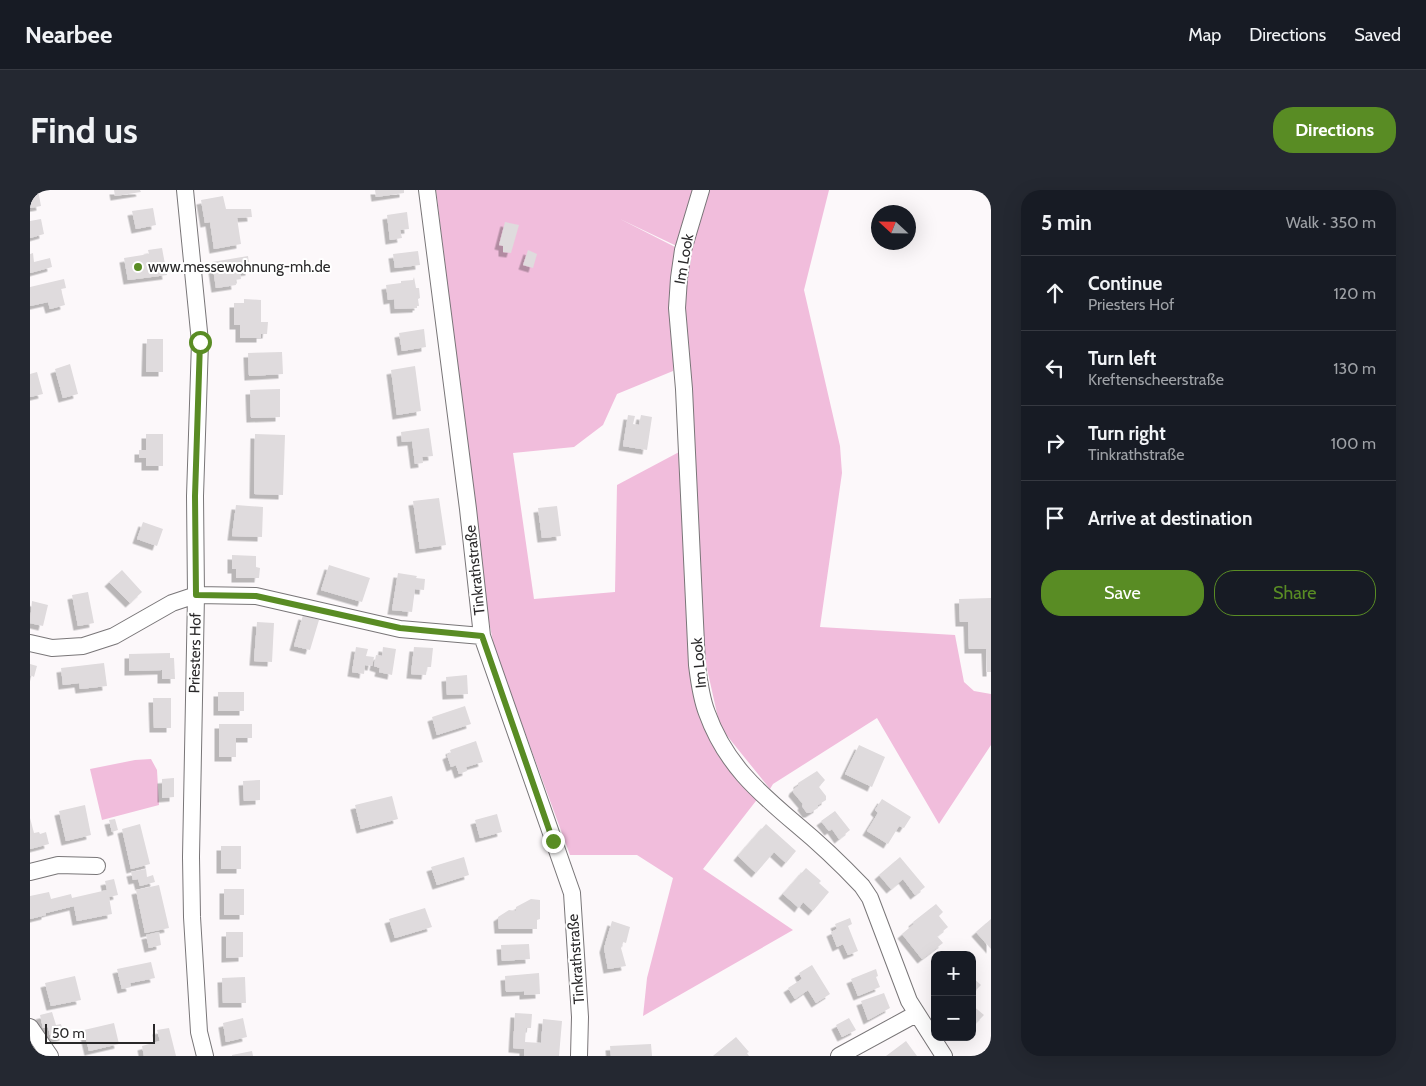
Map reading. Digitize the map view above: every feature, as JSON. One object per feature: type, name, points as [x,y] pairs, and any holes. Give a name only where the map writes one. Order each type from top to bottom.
[{"type":"street","name":"Priesters Hof","points":[[185,190],[200,342],[195,496],[196,595],[191,857],[192,916],[199,1032],[204,1056]]},
{"type":"street","name":"Tinkrathstraße","points":[[427,190],[468,509],[482,636],[572,894],[580,1017],[579,1056]]},
{"type":"street","name":"Im Look","points":[[701,190],[683,250],[677,308],[684,389],[697,665],[706,712],[724,750],[741,773],[770,803],[797,825],[862,886],[870,898],[909,1001],[944,1056]]},
{"type":"street","points":[[30,643],[52,648],[83,646],[114,636],[172,603],[196,595],[256,596],[400,628],[482,636]]},
{"type":"street","points":[[30,872],[58,864],[98,866]]},
{"type":"street","points":[[839,1056],[916,1014]]},
{"type":"street","points":[[30,1026],[50,1056]]},
{"type":"shaded area","points":[[436,190],[829,190],[804,290],[840,446],[842,473],[820,627],[955,635],[964,682],[974,691],[991,694],[991,745],[939,824],[877,718],[773,784],[770,789],[720,727],[702,646],[679,304],[685,250],[620,219],[681,250],[673,371],[617,394],[603,425],[574,447],[513,453],[534,599],[615,592],[617,485],[681,451],[703,715],[759,797],[703,869],[793,930],[643,1016],[647,978],[673,878],[637,855],[570,855],[495,651],[488,617]]},
{"type":"shaded area","points":[[151,759],[157,770],[159,805],[102,820],[90,769],[135,760]]},
{"type":"building","points":[[38,190],[41,206],[30,208],[30,192]]},
{"type":"building","points":[[114,190],[140,190],[141,192],[115,196]]},
{"type":"building","points":[[375,190],[404,190],[404,193],[376,197]]},
{"type":"building","points":[[223,196],[226,209],[251,209],[252,217],[237,218],[241,244],[214,249],[210,222],[205,223],[201,200]]},
{"type":"building","points":[[153,208],[156,225],[136,229],[132,211]]},
{"type":"building","points":[[407,212],[409,229],[400,230],[402,238],[390,240],[387,215]]},
{"type":"building","points":[[41,219],[44,234],[30,238],[30,221]]},
{"type":"building","points":[[505,222],[519,225],[511,253],[503,252],[503,246],[499,245]]},
{"type":"building","points":[[162,248],[167,275],[128,280],[124,258],[149,254],[148,250]]},
{"type":"building","points":[[528,250],[537,254],[533,268],[523,265]]},
{"type":"building","points":[[418,251],[420,265],[395,268],[393,254]]},
{"type":"building","points":[[33,253],[34,262],[50,258],[52,267],[30,273],[30,254]]},
{"type":"building","points":[[248,256],[250,271],[240,272],[241,279],[235,280],[236,285],[216,288],[212,262]]},
{"type":"building","points":[[414,277],[416,288],[419,288],[419,306],[417,308],[395,309],[394,299],[388,300],[386,285],[413,280]]},
{"type":"building","points":[[64,279],[66,288],[61,289],[65,305],[50,309],[48,302],[30,306],[30,287]]},
{"type":"building","points":[[244,299],[261,300],[261,322],[268,322],[267,334],[261,334],[261,338],[240,338],[240,325],[234,325],[234,303],[244,303]]},
{"type":"building","points":[[424,329],[426,347],[402,351],[399,333]]},
{"type":"building","points":[[147,339],[163,339],[163,372],[146,372]]},
{"type":"building","points":[[282,352],[283,374],[249,376],[248,353]]},
{"type":"building","points":[[70,364],[78,394],[63,398],[55,369]]},
{"type":"building","points":[[415,366],[421,411],[397,415],[391,370]]},
{"type":"building","points":[[37,372],[43,394],[30,397],[30,374]]},
{"type":"building","points":[[280,389],[280,417],[251,418],[250,390]]},
{"type":"building","points":[[628,415],[635,416],[633,424],[639,425],[641,415],[652,417],[647,450],[623,446]]},
{"type":"building","points":[[429,428],[433,456],[422,457],[423,463],[415,464],[412,441],[402,442],[401,432]]},
{"type":"building","points":[[146,434],[163,434],[163,466],[146,466],[146,458],[139,458],[139,450],[146,450]]},
{"type":"building","points":[[255,434],[285,435],[283,495],[254,494]]},
{"type":"building","points":[[439,498],[446,545],[420,549],[413,501]]},
{"type":"building","points":[[236,505],[263,507],[262,537],[232,536]]},
{"type":"building","points":[[557,506],[561,536],[542,538],[538,508]]},
{"type":"building","points":[[143,522],[163,529],[157,546],[137,539]]},
{"type":"building","points":[[232,555],[256,556],[256,567],[260,568],[259,578],[236,578],[236,569],[232,569]]},
{"type":"building","points":[[329,565],[370,578],[362,602],[321,590]]},
{"type":"building","points":[[122,570],[142,592],[130,603],[109,582]]},
{"type":"building","points":[[398,573],[425,579],[424,590],[415,589],[412,612],[392,610]]},
{"type":"building","points":[[88,592],[94,623],[78,626],[72,595]]},
{"type":"building","points":[[991,598],[991,672],[987,672],[986,649],[969,649],[968,622],[960,622],[959,599]]},
{"type":"building","points":[[32,601],[48,605],[43,626],[30,623]]},
{"type":"building","points":[[303,615],[319,620],[310,650],[294,646]]},
{"type":"building","points":[[257,622],[274,623],[272,662],[254,661]]},
{"type":"building","points":[[356,647],[368,649],[366,656],[374,657],[372,666],[365,665],[364,674],[352,672]]},
{"type":"building","points":[[383,647],[396,649],[392,675],[379,672],[380,668],[374,666],[376,655],[382,656]]},
{"type":"building","points":[[414,647],[433,648],[431,667],[427,667],[426,675],[411,674]]},
{"type":"building","points":[[170,653],[170,658],[174,658],[175,679],[162,679],[162,670],[129,671],[129,654]]},
{"type":"building","points":[[104,663],[107,686],[80,689],[79,683],[63,685],[61,668]]},
{"type":"building","points":[[30,664],[37,666],[34,677],[30,675]]},
{"type":"building","points":[[467,675],[468,694],[447,695],[446,677]]},
{"type":"building","points":[[218,692],[244,692],[244,711],[218,711]]},
{"type":"building","points":[[153,698],[171,698],[171,728],[154,728]]},
{"type":"building","points":[[465,706],[471,724],[437,735],[432,717]]},
{"type":"building","points":[[219,724],[252,724],[252,738],[236,738],[236,757],[219,757]]},
{"type":"building","points":[[476,741],[483,762],[466,767],[467,771],[459,774],[456,765],[451,767],[447,755],[451,753],[450,750]]},
{"type":"building","points":[[859,745],[885,757],[872,787],[845,774]]},
{"type":"building","points":[[817,771],[825,780],[819,787],[826,796],[826,800],[818,805],[818,808],[807,813],[802,806],[803,804],[793,792],[798,783]]},
{"type":"building","points":[[174,778],[174,797],[162,798],[162,779]]},
{"type":"building","points":[[260,780],[260,800],[244,801],[243,781]]},
{"type":"building","points":[[392,796],[398,819],[361,829],[355,805]]},
{"type":"building","points":[[882,799],[911,817],[904,828],[899,826],[888,844],[867,831],[878,813],[875,810]]},
{"type":"building","points":[[85,805],[91,835],[66,841],[59,811]]},
{"type":"building","points":[[835,811],[850,830],[839,839],[832,829],[829,831],[821,821]]},
{"type":"building","points":[[497,814],[502,832],[480,838],[475,820]]},
{"type":"building","points":[[30,818],[34,833],[46,832],[49,844],[30,849]]},
{"type":"building","points":[[115,819],[118,830],[112,832],[109,820]]},
{"type":"building","points":[[140,824],[150,864],[131,869],[122,829]]},
{"type":"building","points":[[766,824],[796,851],[786,863],[774,852],[756,873],[738,856]]},
{"type":"building","points":[[221,846],[241,846],[241,869],[221,869]]},
{"type":"building","points":[[464,857],[469,875],[437,885],[431,867]]},
{"type":"building","points":[[900,857],[925,887],[915,895],[903,879],[891,889],[879,875]]},
{"type":"building","points":[[806,868],[821,881],[819,883],[829,892],[813,911],[803,902],[799,908],[783,894]]},
{"type":"building","points":[[146,869],[147,877],[153,875],[155,882],[140,886],[138,879],[133,880],[131,872]]},
{"type":"building","points":[[114,879],[118,895],[109,897],[112,914],[77,921],[74,906],[30,919],[30,896],[49,892],[51,899],[71,894],[72,898],[107,890],[105,881]]},
{"type":"building","points":[[159,885],[169,928],[145,933],[136,890]]},
{"type":"building","points":[[224,889],[244,889],[244,915],[224,915]]},
{"type":"building","points":[[531,899],[540,900],[540,919],[537,920],[537,929],[499,929],[498,917],[509,910],[516,911],[516,907]]},
{"type":"building","points":[[936,904],[943,912],[939,916],[948,927],[937,936],[943,943],[922,959],[902,934],[914,924],[913,922]]},
{"type":"building","points":[[425,908],[432,927],[395,938],[389,919]]},
{"type":"building","points":[[850,918],[852,924],[848,926],[858,951],[848,955],[843,944],[837,947],[831,932],[837,929],[835,924]]},
{"type":"building","points":[[991,919],[991,949],[976,932]]},
{"type":"building","points":[[612,921],[630,927],[626,943],[623,942],[621,948],[626,966],[608,969],[604,948]]},
{"type":"building","points":[[159,932],[161,945],[149,948],[146,935]]},
{"type":"building","points":[[226,932],[243,932],[243,957],[226,958]]},
{"type":"building","points":[[529,944],[530,959],[502,961],[501,945]]},
{"type":"building","points":[[151,962],[155,978],[130,983],[131,987],[122,989],[117,969]]},
{"type":"building","points":[[812,965],[830,994],[816,1003],[808,990],[795,999],[788,988],[802,979],[799,973]]},
{"type":"building","points":[[876,969],[878,976],[876,977],[880,987],[858,996],[851,979]]},
{"type":"building","points":[[539,973],[540,994],[524,995],[524,991],[506,992],[505,976]]},
{"type":"building","points":[[75,976],[81,1000],[51,1006],[45,983]]},
{"type":"building","points":[[245,977],[246,1003],[223,1003],[222,978]]},
{"type":"building","points":[[976,981],[981,985],[976,990]]},
{"type":"building","points":[[884,993],[890,1008],[868,1020],[861,1001]]},
{"type":"building","points":[[976,1008],[984,1015],[976,1023]]},
{"type":"building","points":[[52,1012],[56,1025],[61,1024],[64,1036],[51,1039],[48,1027],[43,1028],[40,1015]]},
{"type":"building","points":[[515,1013],[532,1014],[531,1028],[526,1028],[525,1042],[541,1043],[543,1019],[562,1021],[559,1056],[524,1056],[524,1049],[513,1048]]},
{"type":"building","points":[[243,1018],[247,1037],[226,1042],[223,1023]]},
{"type":"building","points":[[849,1018],[856,1030],[842,1037],[836,1025]]},
{"type":"building","points":[[114,1023],[119,1044],[89,1051],[84,1030]]},
{"type":"building","points":[[169,1028],[176,1056],[144,1056],[142,1046],[160,1041],[157,1030]]},
{"type":"building","points":[[736,1037],[749,1052],[747,1053],[749,1056],[713,1056]]},
{"type":"building","points":[[906,1041],[917,1056],[886,1056]]},
{"type":"building","points":[[651,1044],[652,1056],[611,1056],[610,1046]]},
{"type":"building","points":[[252,1051],[253,1056],[232,1056],[232,1055]]},
{"type":"place","name":"www.messewohnung-mh.de","points":[[138,267]]},
{"type":"route","points":[[200,342],[195,496],[196,595],[256,596],[293,603],[352,619],[400,628],[482,636],[553,841]]}]
